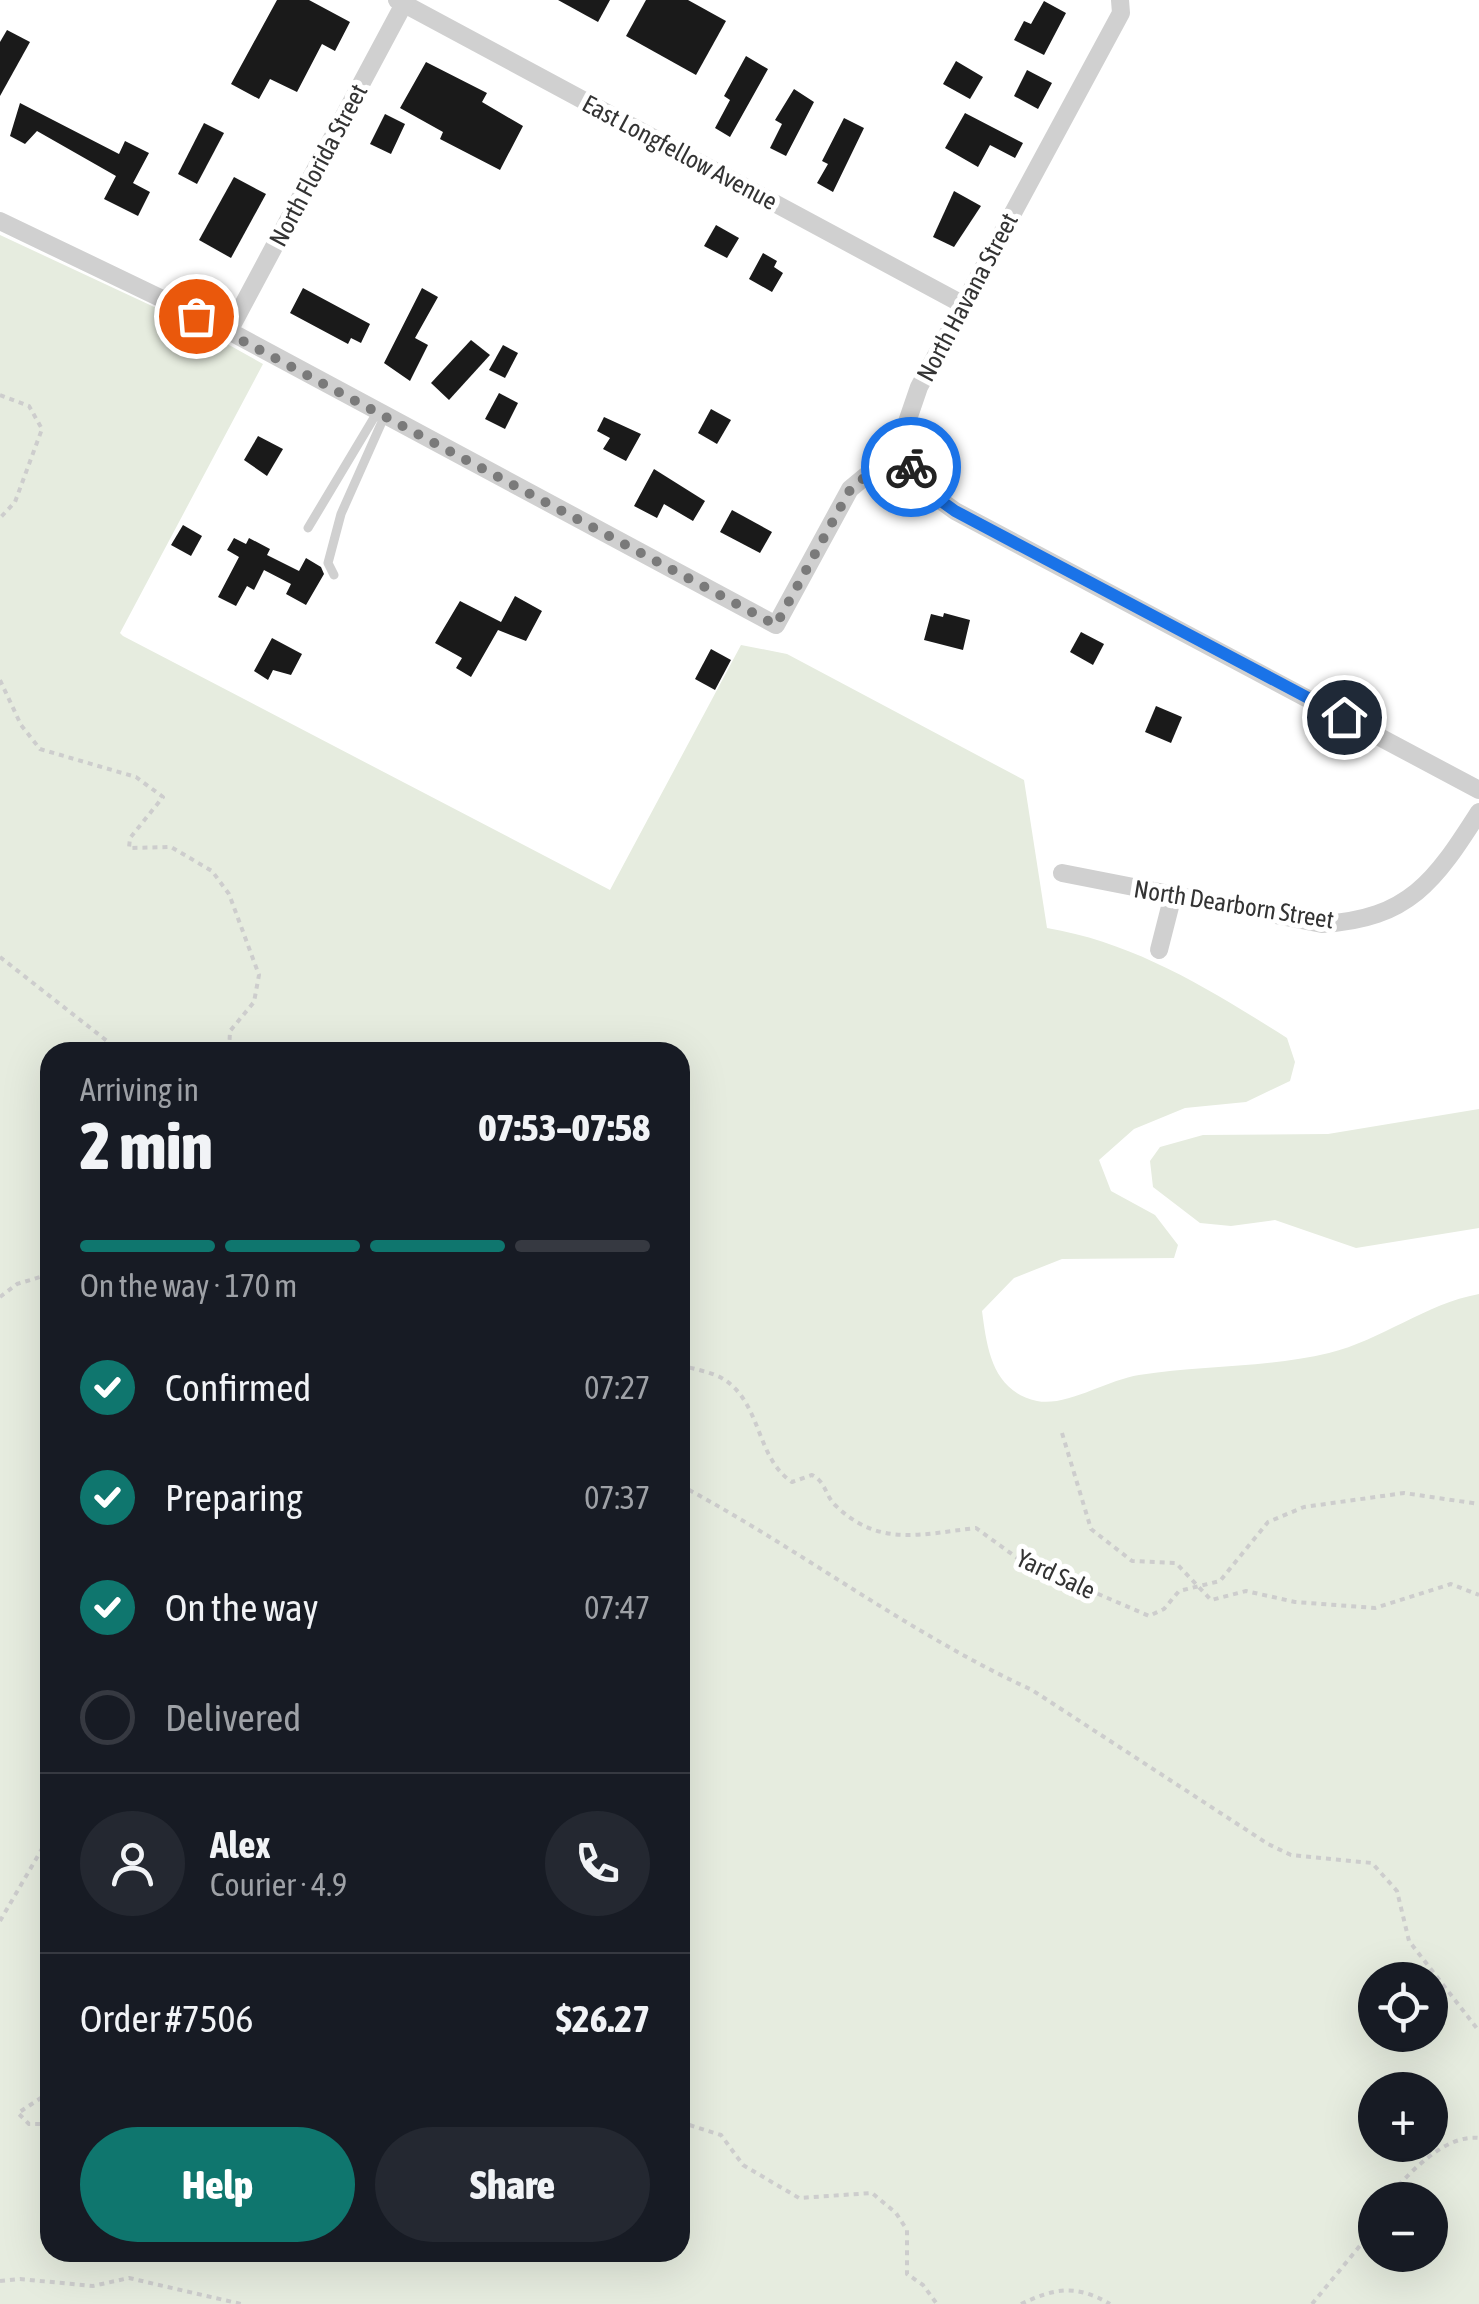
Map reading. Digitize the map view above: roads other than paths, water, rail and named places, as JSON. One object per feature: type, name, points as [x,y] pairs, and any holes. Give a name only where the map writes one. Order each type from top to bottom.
[{"type":"street","name":"North Havana Street","points":[[906,460],[908,422],[918,387],[1121,13],[1120,0]]},
{"type":"street","name":"East Longfellow Avenue","points":[[403,1],[962,304]]},
{"type":"street","name":"North Florida Street","points":[[230,331],[403,1]]},
{"type":"street","points":[[0,221],[230,331],[776,625],[850,490],[873,470],[906,460],[933,495],[955,511],[1479,790]]},
{"type":"street","name":"North Dearborn Street","points":[[1062,874],[1322,924],[1363,921],[1396,908],[1423,887],[1448,861],[1479,812]]},
{"type":"street","points":[[1158,950],[1172,895]]},
{"type":"lane","points":[[308,528],[382,413]]},
{"type":"lane","points":[[334,574],[328,562],[341,514],[382,413]]}]
